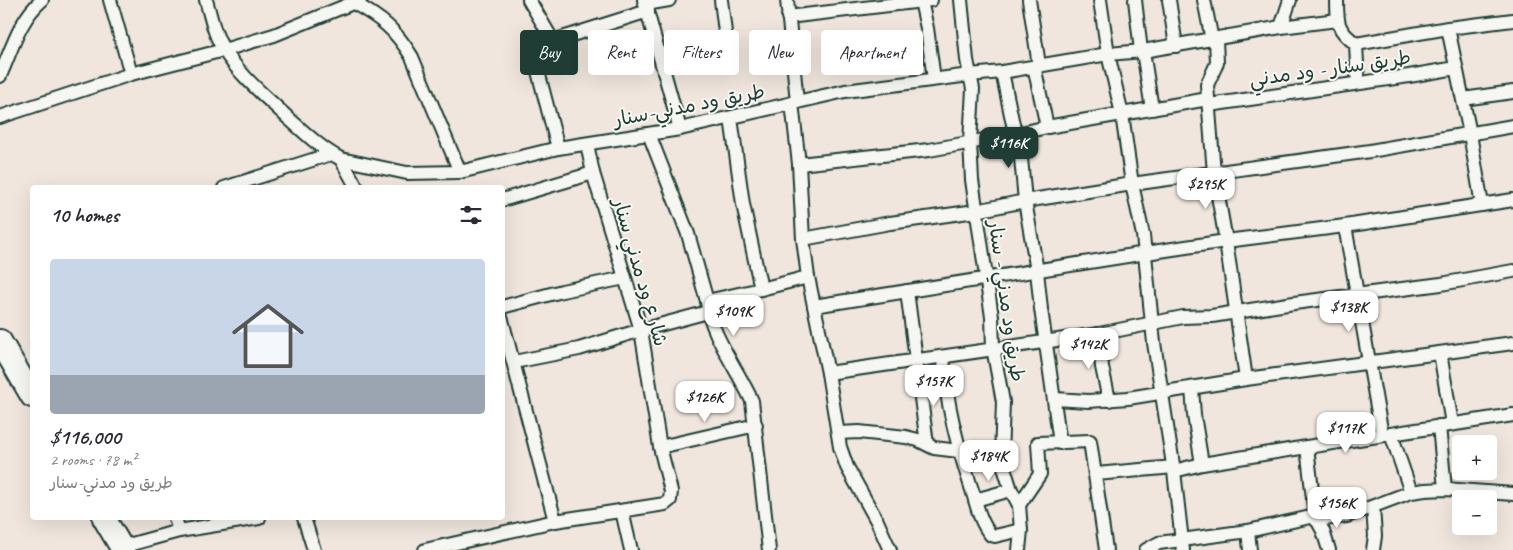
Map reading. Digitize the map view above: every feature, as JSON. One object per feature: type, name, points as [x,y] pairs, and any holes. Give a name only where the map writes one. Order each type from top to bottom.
[{"type":"highway","points":[[0,342],[30,388]]},
{"type":"highway","points":[[105,520],[122,549]]},
{"type":"street","points":[[0,76],[18,30],[33,8],[42,0]]},
{"type":"street","points":[[110,0],[131,74]]},
{"type":"street","points":[[206,0],[214,29],[224,50],[251,84],[336,156],[355,185]]},
{"type":"street","points":[[529,0],[547,30]]},
{"type":"street","points":[[578,31],[646,5],[669,0]]},
{"type":"street","points":[[721,0],[725,30]]},
{"type":"street","points":[[787,0],[803,239],[808,277],[828,373],[843,459],[877,521],[890,550]]},
{"type":"street","points":[[961,0],[970,75]]},
{"type":"street","points":[[1028,0],[1047,127]]},
{"type":"street","points":[[1100,0],[1108,54],[1122,114],[1132,184],[1146,253],[1151,323],[1163,392],[1183,545]]},
{"type":"street","points":[[1135,0],[1152,109]]},
{"type":"street","points":[[1168,0],[1176,46]]},
{"type":"street","points":[[1204,0],[1214,39],[1217,63],[1209,80],[1208,102],[1214,173],[1246,379]]},
{"type":"street","points":[[1281,27],[1290,0]]},
{"type":"street","points":[[1337,0],[1339,27],[1356,44],[1358,84]]},
{"type":"street","points":[[0,117],[131,74],[274,35],[357,1],[392,28],[412,57],[460,172]]},
{"type":"street","points":[[788,17],[926,1],[927,28],[934,79]]},
{"type":"street","points":[[646,5],[680,129]]},
{"type":"street","name":"طريق ود مدني-سنار","points":[[336,156],[407,173],[460,172],[558,148],[680,129],[845,91],[1002,72],[1108,54],[1176,46],[1281,27],[1337,20]]},
{"type":"street","name":"طريق سنار - ود مدني","points":[[1356,44],[1448,28],[1513,20]]},
{"type":"street","points":[[1448,28],[1470,134],[1482,205]]},
{"type":"street","name":"طريق سنار - ود مدني","points":[[1208,102],[1358,84],[1456,68]]},
{"type":"street","name":"طريق ود مدني - سنار","points":[[1002,72],[1022,158],[1025,201],[1037,271],[1060,443]]},
{"type":"street","points":[[539,75],[558,148]]},
{"type":"street","name":"طريق ود مدني - سنار","points":[[970,75],[973,89],[970,142],[972,180],[1003,402],[1001,458],[1011,490],[1019,505],[1021,530]]},
{"type":"street","points":[[1463,99],[1513,92]]},
{"type":"street","points":[[799,164],[892,156],[1122,114],[1208,102]]},
{"type":"street","points":[[731,118],[743,204],[761,289]]},
{"type":"street","points":[[803,239],[890,223],[976,212],[1025,201],[1370,151],[1513,126]]},
{"type":"street","points":[[649,134],[688,234],[712,325],[743,381],[752,402],[769,550]]},
{"type":"street","name":"شارع ود مدني سنار","points":[[587,144],[593,173],[641,330],[660,447],[670,491],[670,500],[665,504],[622,510]]},
{"type":"street","points":[[234,185],[336,156]]},
{"type":"street","points":[[505,199],[593,173]]},
{"type":"street","points":[[814,306],[1146,253],[1345,226],[1513,200]]},
{"type":"street","points":[[1345,226],[1369,362],[1386,434],[1412,492]]},
{"type":"street","points":[[828,373],[1099,334],[1183,317],[1212,316],[1236,311],[1442,284],[1513,271]]},
{"type":"street","points":[[514,362],[578,349],[641,330],[761,289],[808,277]]},
{"type":"street","points":[[505,306],[562,291],[625,278]]},
{"type":"street","points":[[907,291],[927,444]]},
{"type":"street","points":[[505,330],[555,520]]},
{"type":"street","points":[[1099,334],[1102,367],[1109,400]]},
{"type":"street","points":[[1054,398],[1109,400],[1246,379],[1513,343]]},
{"type":"street","points":[[1440,353],[1445,425],[1446,489]]},
{"type":"street","points":[[943,357],[944,385],[948,407],[979,514],[991,535],[995,536],[1021,530],[1018,550]]},
{"type":"street","points":[[1192,388],[1194,415],[1202,464]]},
{"type":"street","points":[[1096,474],[1174,469],[1513,415]]},
{"type":"street","points":[[660,447],[756,426]]},
{"type":"street","points":[[838,433],[858,432],[906,437],[918,440],[934,448],[960,451]]},
{"type":"street","points":[[1019,505],[1040,474],[1038,443],[1090,441],[1106,550]]},
{"type":"street","points":[[1306,447],[1316,518],[1323,530],[1329,550]]},
{"type":"street","points":[[1146,550],[1159,543],[1183,545],[1316,518],[1347,516],[1412,492],[1446,489],[1513,494]]},
{"type":"street","points":[[975,500],[1011,490]]},
{"type":"street","points":[[1373,550],[1375,536],[1374,507]]},
{"type":"street","points":[[425,550],[555,520],[622,510],[632,550]]},
{"type":"street","points":[[176,520],[180,531]]},
{"type":"street","points":[[122,549],[180,531],[246,520]]},
{"type":"street","points":[[305,520],[314,550]]},
{"type":"street","points":[[1248,531],[1250,550]]}]
